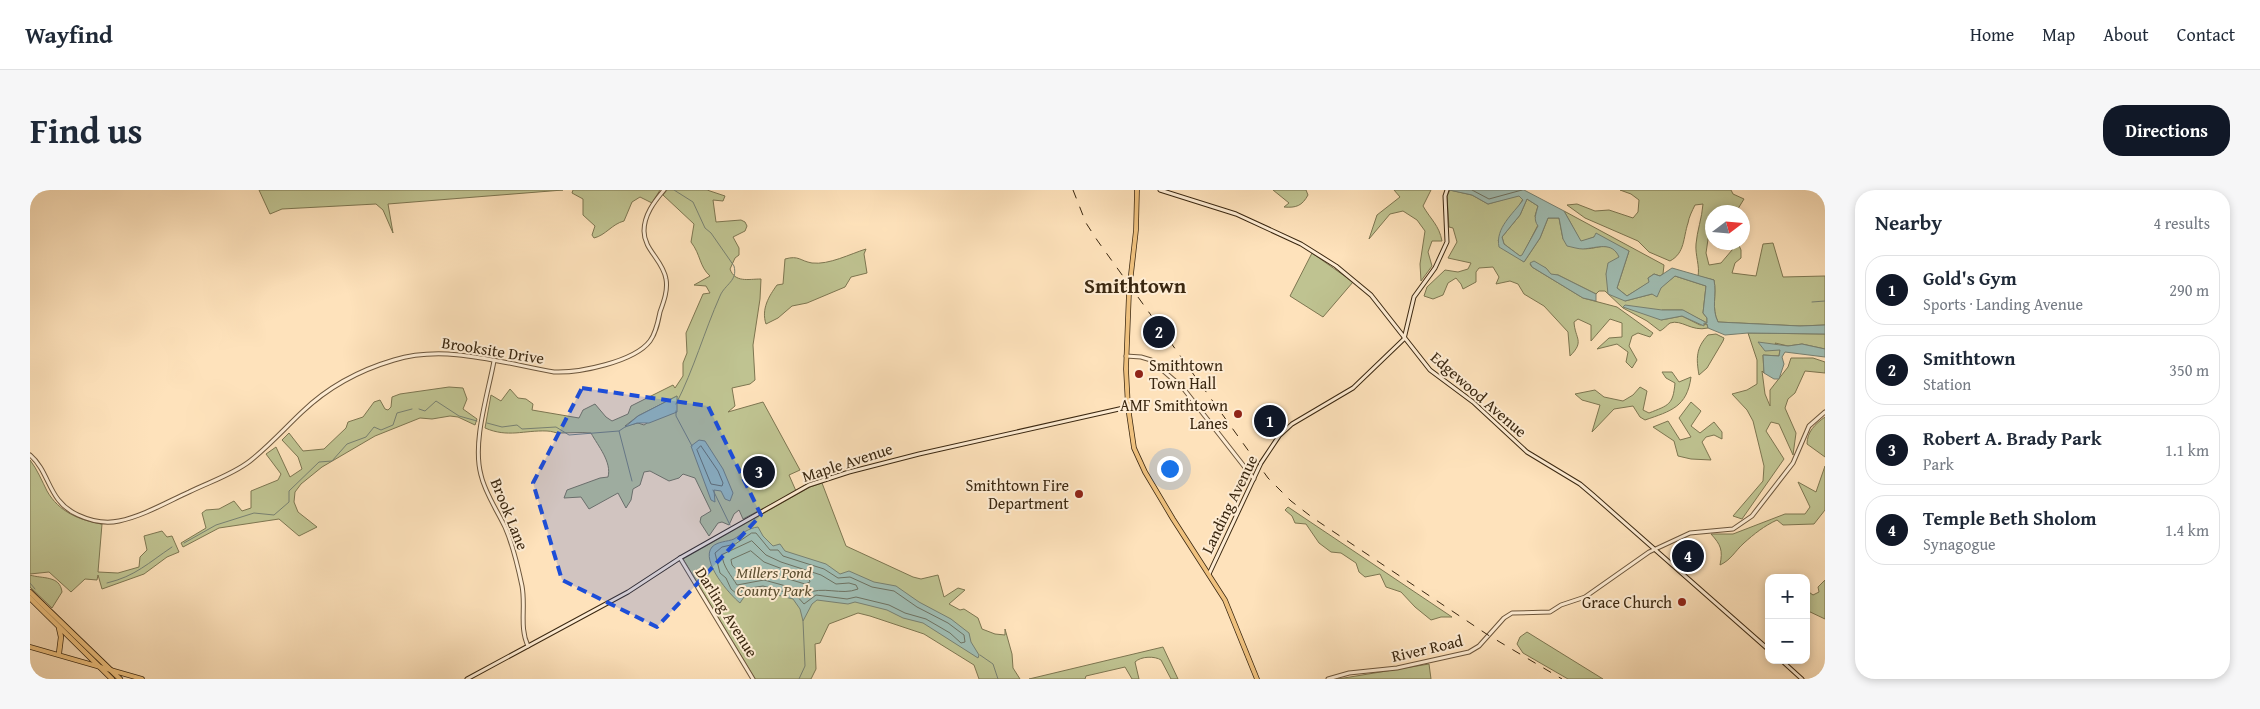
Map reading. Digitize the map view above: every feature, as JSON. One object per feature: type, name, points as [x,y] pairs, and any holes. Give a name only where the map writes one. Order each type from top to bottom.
[{"type":"highway","points":[[30,592],[120,679]]},
{"type":"highway","points":[[30,598],[112,679]]},
{"type":"highway","points":[[59,626],[61,637],[59,653]]},
{"type":"main road","points":[[1136,190],[1136,227],[1126,356],[1128,407],[1137,454],[1173,519],[1209,574],[1235,620],[1257,679]]},
{"type":"main road","points":[[30,646],[142,679]]},
{"type":"street","name":"Brooksite Drive","points":[[30,454],[39,466],[51,491],[67,509],[94,521],[118,521],[130,518],[236,470],[268,446],[319,398],[343,382],[370,368],[395,359],[429,353],[458,354],[554,372],[570,372],[631,355],[647,345],[654,334],[666,290],[663,267],[648,246],[644,234],[648,212],[664,190]]},
{"type":"street","name":"Edgewood Avenue","points":[[1160,190],[1236,214],[1320,255],[1371,295],[1430,370],[1468,398],[1512,440],[1538,460],[1580,484],[1765,647]]},
{"type":"street","points":[[1404,339],[1414,297],[1435,268],[1448,242],[1445,196],[1447,191]]},
{"type":"street","name":"Landing Avenue","points":[[1209,574],[1261,463],[1279,436],[1292,424],[1353,388],[1404,339]]},
{"type":"street","points":[[1126,356],[1151,360],[1183,388],[1254,480]]},
{"type":"street","name":"Brook Lane","points":[[494,361],[479,445],[480,474],[506,529],[512,550],[522,586],[523,632],[528,646]]},
{"type":"street","name":"Maple Avenue","points":[[467,679],[628,592],[680,558],[809,485],[849,472],[919,454],[1128,407]]},
{"type":"street","name":"River Road","points":[[1328,679],[1349,673],[1397,668],[1470,652],[1479,646],[1504,618],[1512,613],[1550,612],[1562,605],[1586,597],[1654,550],[1690,533],[1734,529],[1752,516],[1793,463],[1809,426],[1825,412]]},
{"type":"street","name":"Darling Avenue","points":[[680,558],[753,679]]},
{"type":"street","points":[[1785,664],[1802,679]]},
{"type":"highlighted area","points":[[582,388],[708,406],[761,515],[657,627],[562,580],[533,483]]},
{"type":"green space","points":[[259,190],[563,190],[388,204],[393,233],[383,210],[376,204],[282,209],[270,214]]},
{"type":"green space","points":[[573,190],[660,190],[652,203],[640,197],[632,202],[624,221],[594,238],[592,235],[595,226],[583,215],[583,199],[572,193]]},
{"type":"green space","points":[[667,190],[707,190],[725,196],[723,201],[713,200],[716,222],[741,220],[747,226],[745,231],[733,237],[739,248],[739,255],[735,258],[730,269],[739,278],[747,280],[761,279],[753,345],[755,380],[750,384],[732,388],[735,406],[728,412],[763,402],[800,470],[789,475],[796,491],[743,519],[739,510],[734,514],[729,525],[722,522],[718,523],[709,536],[700,522],[701,517],[711,511],[695,478],[683,474],[679,478],[669,481],[650,471],[644,472],[640,485],[633,489],[631,500],[626,508],[618,493],[589,509],[581,497],[564,498],[567,490],[608,477],[609,471],[606,460],[591,433],[539,431],[501,433],[485,428],[491,395],[501,401],[510,389],[518,398],[526,399],[533,404],[532,410],[579,418],[583,410],[595,404],[612,421],[628,414],[631,406],[673,385],[675,388],[683,376],[683,363],[687,353],[686,333],[703,294],[710,293],[706,286],[694,285],[710,276],[706,272],[691,242],[694,224],[663,195]],"holes":[[[677,396],[676,404],[644,425],[638,423],[625,426],[638,416]]]},
{"type":"green space","points":[[1273,190],[1306,190],[1308,195],[1298,206],[1284,207],[1289,203]]},
{"type":"green space","points":[[1394,190],[1431,190],[1423,206],[1437,227],[1442,241],[1432,241],[1428,252],[1432,266],[1421,281],[1420,264],[1425,231],[1417,220],[1403,211],[1390,214],[1369,239],[1377,215],[1400,197]]},
{"type":"green space","points":[[1450,190],[1472,195],[1488,204],[1519,195],[1523,199],[1498,241],[1524,262],[1540,238],[1548,218],[1559,218],[1563,239],[1574,246],[1586,249],[1607,246],[1616,251],[1620,257],[1606,274],[1625,301],[1652,294],[1675,276],[1706,286],[1703,313],[1707,318],[1707,323],[1682,310],[1662,310],[1661,320],[1682,316],[1700,325],[1707,324],[1708,328],[1702,329],[1674,322],[1660,331],[1647,321],[1623,308],[1605,291],[1599,291],[1596,294],[1558,275],[1551,275],[1546,268],[1530,264],[1583,298],[1617,307],[1653,333],[1650,337],[1638,333],[1632,336],[1629,346],[1637,360],[1632,368],[1626,362],[1628,352],[1617,344],[1597,349],[1609,338],[1622,337],[1622,323],[1610,319],[1591,341],[1591,325],[1578,319],[1574,322],[1578,343],[1575,351],[1570,356],[1568,332],[1544,306],[1524,294],[1518,284],[1510,281],[1496,284],[1499,277],[1493,267],[1479,268],[1476,272],[1476,282],[1463,289],[1456,278],[1448,283],[1443,295],[1433,299],[1424,296],[1427,287],[1445,270],[1458,272],[1468,269],[1471,263],[1448,258],[1457,242],[1453,228],[1449,227],[1447,196]]},
{"type":"green space","points":[[1620,190],[1731,190],[1733,194],[1744,199],[1740,205],[1705,205],[1705,250],[1709,265],[1721,263],[1732,250],[1741,250],[1741,258],[1735,263],[1732,273],[1756,276],[1763,244],[1773,243],[1783,277],[1825,276],[1825,325],[1800,326],[1718,322],[1714,307],[1714,280],[1698,276],[1696,244],[1703,204],[1695,205],[1689,218],[1683,245],[1675,258],[1670,261],[1649,252],[1638,241],[1585,218],[1567,205],[1577,204],[1595,211],[1609,210],[1633,218],[1638,212],[1639,200],[1631,194]]},
{"type":"green space","points":[[1527,199],[1538,206],[1535,216],[1538,225],[1522,256],[1520,256],[1504,244],[1502,237],[1520,215]]},
{"type":"green space","points":[[1564,211],[1664,265],[1663,274],[1660,276],[1654,274],[1648,278],[1650,282],[1627,296],[1617,288],[1629,251],[1594,237],[1581,242]]},
{"type":"green space","points":[[866,249],[864,254],[867,273],[851,277],[845,287],[807,303],[792,306],[778,318],[766,324],[765,308],[777,285],[783,284],[785,259],[793,258],[819,263],[839,259]]},
{"type":"green space","points":[[1312,253],[1353,282],[1323,317],[1290,296]]},
{"type":"green space","points":[[1748,333],[1825,334],[1825,349],[1802,344],[1788,346],[1775,343],[1780,350],[1779,356],[1763,355],[1764,373],[1762,371],[1765,394],[1770,406],[1770,390],[1788,367],[1791,358],[1813,358],[1825,362],[1825,373],[1805,371],[1795,393],[1788,399],[1785,408],[1796,433],[1793,455],[1779,424],[1771,422],[1766,431],[1784,459],[1742,519],[1733,516],[1763,481],[1764,466],[1753,421],[1747,410],[1732,394],[1747,390],[1757,384],[1757,360]]},
{"type":"green space","points":[[1716,334],[1724,338],[1723,341],[1707,368],[1699,375],[1697,358],[1701,344],[1708,335]]},
{"type":"green space","points":[[1662,372],[1672,372],[1679,382],[1691,377],[1686,395],[1682,401],[1663,414],[1645,420],[1640,417],[1633,406],[1614,409],[1592,432],[1600,405],[1582,400],[1575,394],[1595,390],[1604,397],[1623,401],[1633,395],[1640,387],[1647,391],[1643,410],[1649,413],[1665,406],[1673,396],[1675,383],[1666,378]]},
{"type":"green space","points":[[449,387],[463,388],[467,399],[463,409],[477,419],[475,425],[458,417],[420,418],[375,436],[322,467],[301,484],[295,492],[294,502],[298,512],[317,527],[299,536],[279,519],[219,528],[183,547],[181,543],[206,528],[202,513],[206,510],[219,509],[234,501],[242,511],[251,508],[251,491],[278,480],[281,474],[266,454],[276,447],[290,477],[302,469],[298,457],[282,440],[289,433],[303,451],[324,449],[346,428],[348,422],[363,417],[374,402],[380,400],[385,409],[388,410],[391,407],[392,397],[400,394]]},
{"type":"green space","points":[[1691,402],[1701,411],[1691,426],[1700,433],[1714,422],[1722,432],[1722,439],[1714,435],[1706,437],[1702,442],[1711,460],[1678,456],[1674,441],[1653,427],[1668,421],[1680,440],[1691,437],[1679,418]]},
{"type":"green space","points":[[1825,417],[1825,457],[1807,444],[1808,436],[1812,429]]},
{"type":"green space","points":[[30,460],[47,491],[57,504],[70,514],[102,524],[98,572],[118,573],[139,567],[140,557],[147,550],[144,536],[162,531],[167,537],[172,536],[179,552],[167,557],[144,574],[102,589],[98,575],[97,580],[85,579],[71,592],[49,572],[30,574]]},
{"type":"green space","points":[[1825,466],[1825,510],[1814,524],[1783,525],[1777,520],[1755,533],[1727,561],[1720,565],[1720,548],[1711,534],[1733,534],[1785,514],[1805,514],[1810,507],[1798,482],[1816,492]]},
{"type":"green space","name":"Millers Pond County Park","points":[[822,483],[846,546],[913,577],[921,579],[938,575],[944,597],[958,588],[965,590],[949,604],[960,610],[964,609],[978,618],[982,629],[995,634],[1005,635],[1005,629],[1012,654],[1013,668],[1020,679],[979,679],[974,665],[924,634],[858,613],[829,624],[820,643],[815,644],[816,669],[811,679],[755,679],[683,559],[810,487]]},
{"type":"green space","points":[[1288,507],[1452,617],[1441,617],[1431,620],[1401,592],[1386,587],[1380,574],[1365,577],[1359,572],[1356,563],[1341,553],[1331,552],[1319,543],[1306,524],[1295,523],[1292,516],[1285,510]]},
{"type":"green space","points":[[30,575],[54,580],[61,587],[62,592],[52,608],[30,587]]},
{"type":"green space","points":[[1825,580],[1825,619],[1810,612],[1810,593],[1813,595],[1819,592],[1818,587]]},
{"type":"green space","points":[[1527,632],[1603,679],[1568,679],[1523,653],[1517,644],[1520,637]]},
{"type":"green space","points":[[1163,647],[1178,679],[1171,679],[1161,660],[1148,657],[1135,662],[1139,679],[1132,679],[1125,667],[1086,676],[1085,679],[1029,679]]},
{"type":"green space","points":[[1429,664],[1431,679],[1338,679]]},
{"type":"water","points":[[1449,190],[1524,190],[1564,211],[1581,241],[1594,237],[1596,233],[1629,251],[1617,288],[1627,296],[1649,282],[1648,278],[1654,274],[1660,276],[1672,268],[1714,280],[1714,307],[1718,322],[1800,326],[1825,325],[1825,334],[1748,333],[1725,335],[1708,328],[1707,324],[1704,323],[1704,326],[1682,316],[1661,320],[1623,307],[1625,305],[1662,310],[1683,310],[1707,323],[1707,318],[1703,313],[1706,286],[1675,276],[1661,288],[1657,297],[1652,294],[1625,301],[1608,294],[1606,274],[1608,263],[1619,257],[1616,252],[1608,247],[1583,249],[1567,246],[1563,239],[1559,218],[1548,218],[1540,238],[1524,262],[1499,247],[1498,240],[1502,227],[1523,200],[1519,196],[1488,204],[1472,195]],"holes":[[[1527,199],[1538,206],[1535,219],[1538,226],[1520,256],[1504,244],[1502,237],[1520,215]]]},
{"type":"water","points":[[1534,261],[1546,268],[1551,274],[1558,275],[1596,294],[1596,301],[1583,298],[1532,267],[1530,263]]},
{"type":"water","points":[[1758,342],[1788,346],[1802,344],[1825,349],[1825,357],[1785,352],[1782,357],[1784,364],[1779,379],[1774,379],[1764,373],[1763,355],[1779,356],[1780,350],[1765,351]]},
{"type":"water","points":[[677,396],[677,412],[649,423],[637,423],[625,427],[638,416]]},
{"type":"water","points":[[699,440],[705,441],[723,469],[733,493],[730,501],[725,499],[721,491],[714,490],[715,502],[711,500],[691,446]]},
{"type":"water","points":[[758,527],[763,536],[773,546],[780,544],[785,551],[826,564],[840,574],[849,571],[874,582],[896,586],[919,602],[951,619],[969,633],[971,642],[979,655],[978,658],[923,623],[903,618],[887,610],[855,602],[848,604],[817,600],[812,604],[803,621],[800,609],[793,599],[762,591],[746,594],[740,603],[730,593],[713,569],[709,553],[712,547],[717,544],[734,539],[748,530]]},
{"type":"waterway","points":[[674,190],[693,202],[705,228],[711,233],[734,266],[735,271],[733,279],[720,296],[676,404]]},
{"type":"waterway","points":[[1812,302],[1825,301]]},
{"type":"waterway","points":[[419,409],[425,411],[436,401],[459,416],[477,421]]},
{"type":"waterway","points":[[184,543],[216,525],[254,513],[274,515],[289,502],[289,491],[319,462],[332,461],[347,444],[366,437],[374,427],[381,430],[393,425],[397,413],[412,409]]},
{"type":"waterway","points":[[676,411],[676,416],[692,446]]},
{"type":"waterway","points":[[487,423],[502,427],[517,425],[522,429],[556,427],[569,435],[619,431]]},
{"type":"waterway","points":[[625,427],[619,431],[632,481]]},
{"type":"waterway","points":[[713,490],[730,525]]},
{"type":"waterway","points":[[107,583],[134,573],[172,547]]},
{"type":"waterway","points":[[30,583],[35,589]]},
{"type":"waterway","points":[[799,679],[805,666],[803,621]]},
{"type":"waterway","points":[[980,655],[993,664],[998,679]]},
{"type":"railway","points":[[1073,190],[1086,223],[1097,240],[1268,478],[1291,501],[1313,518],[1488,635],[1562,679]]},
{"type":"place","name":"Smithtown","points":[[1159,332]]},
{"type":"place","name":"Smithtown Town Hall","points":[[1139,374]]},
{"type":"place","name":"AMF Smithtown Lanes","points":[[1238,414]]},
{"type":"place","name":"Gold's Gym","points":[[1270,421]]},
{"type":"place","name":"Robert A. Brady Park","points":[[759,472]]},
{"type":"place","name":"Smithtown Fire Department","points":[[1079,494]]},
{"type":"place","name":"Temple Beth Sholom","points":[[1688,556]]},
{"type":"place","name":"Grace Church","points":[[1682,602]]},
{"type":"district","name":"Smithtown","points":[[1135,285]]}]
